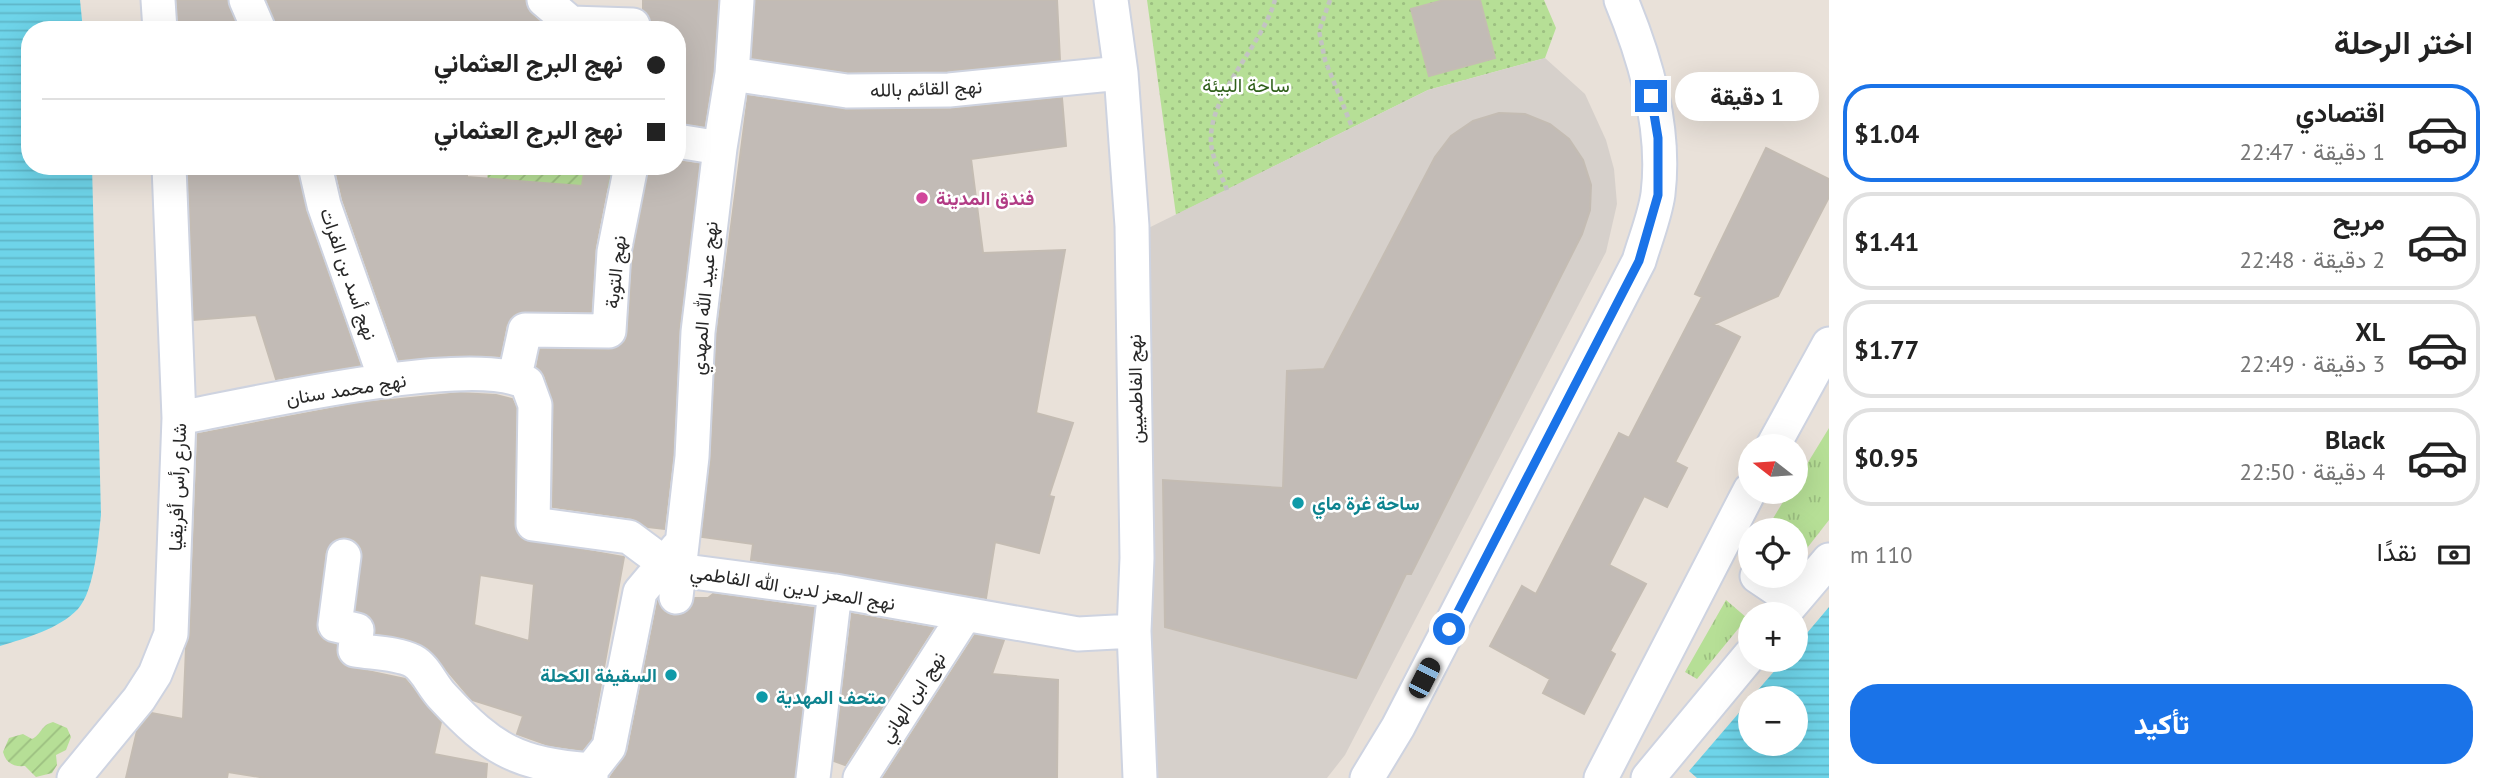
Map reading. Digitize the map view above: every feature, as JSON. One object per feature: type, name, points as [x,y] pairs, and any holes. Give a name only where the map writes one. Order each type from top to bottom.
[{"type":"street","points":[[158,0],[159,21]]},
{"type":"street","points":[[246,0],[256,21]]},
{"type":"street","points":[[544,0],[569,21]]},
{"type":"street","name":"نهج عبيد الله المهدي","points":[[675,568],[692,457],[698,332],[720,148],[732,74],[737,0]]},
{"type":"street","name":"نهج الفاطميين","points":[[1111,0],[1121,73],[1132,226],[1137,558],[1134,631],[1140,778]]},
{"type":"street","points":[[1367,778],[1398,727],[1639,261],[1658,195],[1658,138],[1643,54],[1620,0]]},
{"type":"street","points":[[596,21],[633,18]]},
{"type":"street","name":"نهج القائم بالله","points":[[732,74],[860,91],[949,90],[1121,73]]},
{"type":"street","points":[[686,143],[720,148]]},
{"type":"street","name":"شارع رأس أفريقيا","points":[[75,778],[139,699],[155,674],[170,634],[179,418],[169,175]]},
{"type":"street","name":"نهج أسد بن الفرات","points":[[317,175],[324,205],[386,381]]},
{"type":"street","name":"نهج التوبة","points":[[515,376],[525,330],[608,331],[614,252],[629,175]]},
{"type":"street","points":[[1780,434],[1829,344]]},
{"type":"street","name":"نهج محمد سنان","points":[[179,418],[386,381],[452,373],[515,376]]},
{"type":"street","name":"نهج المعز لدين الله الفاطمي","points":[[515,376],[527,383],[535,405],[533,524],[629,537],[675,568],[835,591],[964,616],[1078,634],[1134,631]]},
{"type":"street","points":[[1601,778],[1742,504]]},
{"type":"street","points":[[1718,549],[1738,563]]},
{"type":"street","points":[[344,556],[335,625],[357,630],[355,650],[410,659],[422,667],[431,685],[469,726],[506,752],[541,766],[591,774],[609,747],[640,592],[675,568]]},
{"type":"street","points":[[1794,602],[1829,560]]},
{"type":"street","points":[[1769,588],[1783,602]]},
{"type":"street","points":[[813,778],[835,591]]},
{"type":"street","name":"نهج ابن الهاني","points":[[860,778],[964,616]]},
{"type":"street","points":[[1648,778],[1738,669]]},
{"type":"path","points":[[1227,190],[1211,144],[1215,116],[1259,37],[1275,0]]},
{"type":"path","points":[[1331,0],[1320,31],[1325,60],[1352,127]]},
{"type":"green space","name":"ساحة البيئة","points":[[1147,0],[1544,0],[1556,28],[1545,58],[1428,90],[1176,215]]},
{"type":"green space","points":[[487,175],[617,175],[615,189],[515,181],[488,186]]},
{"type":"green space","points":[[1829,428],[1829,520],[1808,547],[1808,518],[1773,518],[1782,504],[1808,504],[1808,462]]},
{"type":"green space","points":[[1726,600],[1738,610],[1738,629],[1697,679],[1685,672]]},
{"type":"green space","points":[[53,722],[67,728],[71,737],[66,750],[56,755],[57,765],[52,773],[36,777],[25,766],[8,762],[3,752],[9,738],[23,734],[32,739]]},
{"type":"shaded area","name":"ساحة غرة ماي","points":[[1545,58],[1585,94],[1606,140],[1614,169],[1617,204],[1606,252],[1345,755],[1327,778],[1124,778],[1118,243],[1428,90]]},
{"type":"water","points":[[0,0],[80,0],[82,21],[21,21],[21,175],[92,175],[101,515],[97,551],[92,578],[84,601],[78,609],[52,627],[0,646]]},
{"type":"water","points":[[1829,607],[1829,778],[1697,778],[1689,771],[1738,714],[1738,756],[1808,756],[1808,686],[1761,686],[1774,672],[1808,672],[1808,632]]},
{"type":"building","points":[[177,0],[227,0],[235,21],[178,21]]},
{"type":"building","points":[[267,0],[525,0],[531,14],[539,21],[275,21]]},
{"type":"building","points":[[643,0],[718,0],[713,72],[704,126],[686,123],[686,21],[650,21],[643,9]]},
{"type":"building","points":[[756,0],[1057,0],[1060,60],[948,71],[848,72],[752,58]]},
{"type":"building","points":[[1444,0],[1480,0],[1495,58],[1429,76],[1411,9]]},
{"type":"building","points":[[748,96],[847,110],[951,109],[1062,98],[1066,146],[971,159],[983,253],[1065,250],[1036,413],[1073,423],[1049,496],[1054,497],[1039,553],[995,542],[986,598],[751,560],[753,544],[702,537],[711,458],[717,334]]},
{"type":"building","points":[[1499,113],[1525,114],[1550,124],[1569,139],[1583,160],[1591,185],[1590,210],[1582,234],[1411,574],[1406,574],[1356,678],[1165,627],[1163,480],[1283,488],[1287,371],[1324,369],[1435,157],[1451,136],[1473,121]]},
{"type":"building","points":[[1766,148],[1829,179],[1829,197],[1778,296],[1714,324],[1740,337],[1675,462],[1687,468],[1667,507],[1644,496],[1609,565],[1646,584],[1610,651],[1615,654],[1584,714],[1543,693],[1550,679],[1490,646],[1522,586],[1536,594],[1619,433],[1629,438],[1702,297],[1695,294]]},
{"type":"building","points":[[686,162],[699,164],[679,330],[673,455],[664,529],[648,527],[632,518],[553,507],[554,405],[545,376],[537,367],[540,349],[609,350],[625,342],[633,254],[648,175],[686,175]]},
{"type":"building","points":[[188,175],[298,175],[306,211],[360,365],[276,379],[256,315],[194,320]]},
{"type":"building","points":[[337,175],[467,175],[582,186],[584,175],[609,175],[595,248],[591,312],[516,313],[506,325],[500,356],[458,355],[399,360],[343,200]]},
{"type":"building","points":[[460,393],[496,395],[512,399],[516,408],[514,524],[521,539],[624,557],[591,739],[582,750],[548,745],[517,734],[523,716],[472,700],[428,648],[405,638],[376,633],[370,616],[356,610],[362,549],[355,540],[346,537],[336,539],[325,553],[317,632],[323,640],[336,645],[337,657],[344,666],[405,679],[441,722],[434,754],[487,764],[486,778],[266,778],[228,772],[227,778],[126,778],[137,731],[152,713],[183,719],[186,648],[190,635],[198,434],[361,403]],"holes":[[[480,575],[534,584],[529,641],[474,625]]]},
{"type":"building","points":[[713,594],[814,608],[794,778],[610,778],[628,751],[658,601],[664,612],[675,616],[691,609],[695,598],[708,598]]},
{"type":"building","points":[[852,614],[933,628],[845,765],[834,761]]},
{"type":"building","points":[[975,635],[1004,640],[992,674],[1058,680],[1057,778],[883,778]]},
{"type":"place","name":"فندق المدينة","points":[[922,198]]},
{"type":"place","name":"ساحة غرة ماي","points":[[1298,503]]},
{"type":"place","name":"السقيفة الكحلة","points":[[671,675]]},
{"type":"place","name":"متحف المهدية","points":[[762,697]]},
{"type":"route","points":[[1449,629],[1639,261],[1658,195],[1658,138],[1651,96]]}]
